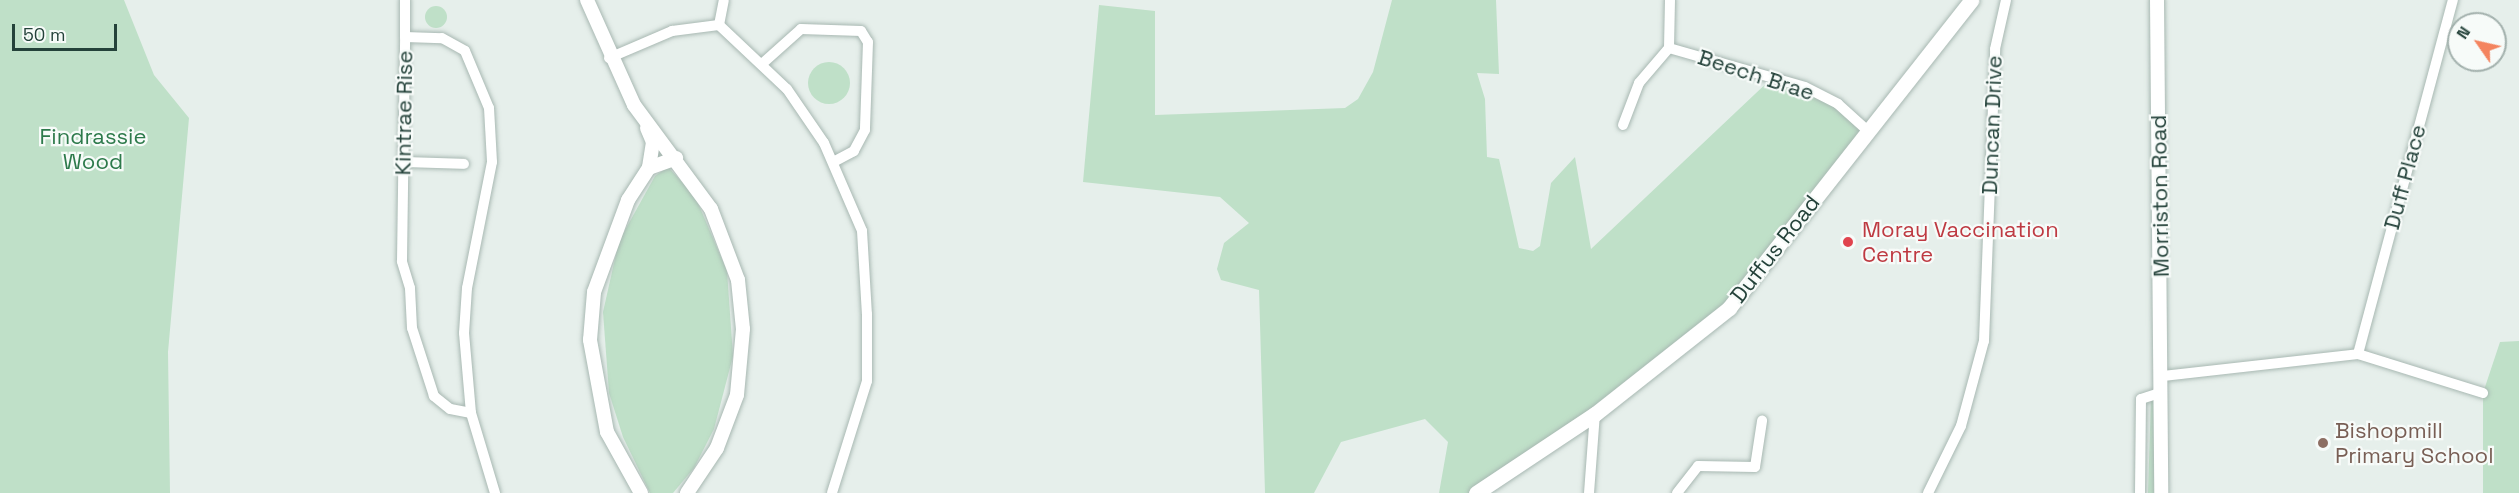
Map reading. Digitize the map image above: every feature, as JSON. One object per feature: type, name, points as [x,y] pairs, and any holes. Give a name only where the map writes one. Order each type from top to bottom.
[{"type":"main road","name":"Duffus Road","points":[[1476,493],[1595,414],[1746,291],[1867,130],[1971,0]]},
{"type":"street","points":[[405,0],[405,37]]},
{"type":"street","points":[[587,0],[609,58],[644,120],[653,142],[649,168],[628,200],[601,264],[590,340],[607,432],[641,493]]},
{"type":"street","points":[[719,25],[724,0]]},
{"type":"street","name":"Beech Brae","points":[[1623,125],[1639,83],[1669,48],[1670,0]]},
{"type":"street","name":"Duncan Drive","points":[[1928,493],[1961,426],[1984,341],[1995,49],[2006,0]]},
{"type":"street","name":"Morriston Road","points":[[2157,0],[2163,376],[2162,493]]},
{"type":"street","name":"Duff Place","points":[[2358,354],[2453,0]]},
{"type":"street","points":[[609,58],[672,31],[719,25],[763,63],[810,121],[833,162],[862,231],[867,381],[832,493]]},
{"type":"street","points":[[763,63],[801,28],[861,31],[868,42],[865,130],[854,151],[833,162]]},
{"type":"street","name":"Kintrae Rise","points":[[471,413],[450,409],[434,396],[420,363],[402,261],[405,37],[442,38],[465,51],[489,108],[492,162],[466,288],[464,333],[471,413],[495,493]]},
{"type":"street","name":"Beech Brae","points":[[1669,48],[1805,87],[1838,104],[1867,130]]},
{"type":"street","points":[[644,120],[676,158],[726,237],[743,329],[737,395],[717,448],[687,493]]},
{"type":"street","points":[[649,168],[676,158]]},
{"type":"street","points":[[402,162],[464,164]]},
{"type":"street","points":[[2163,376],[2358,354],[2483,393]]},
{"type":"street","points":[[2140,493],[2141,399],[2162,392]]},
{"type":"street","points":[[1589,493],[1595,414]]},
{"type":"street","points":[[1677,493],[1698,466],[1755,467],[1762,421]]},
{"type":"green space","name":"Findrassie Wood","points":[[0,0],[124,0],[154,75],[189,118],[168,352],[170,493],[0,493]]},
{"type":"green space","points":[[1392,0],[1496,0],[1499,74],[1477,73],[1485,99],[1487,157],[1499,159],[1519,248],[1533,251],[1540,246],[1551,183],[1575,157],[1591,249],[1773,77],[1805,87],[1867,130],[1729,308],[1476,493],[1439,493],[1448,442],[1425,419],[1341,442],[1314,493],[1265,493],[1259,290],[1221,280],[1217,269],[1224,243],[1249,223],[1220,197],[1083,182],[1099,5],[1155,11],[1155,115],[1345,108],[1358,99],[1373,72]]},
{"type":"green space","points":[[436,6],[444,9],[447,17],[444,25],[436,28],[428,25],[425,17],[428,9]]},
{"type":"green space","points":[[829,62],[844,68],[850,83],[844,98],[829,104],[814,98],[808,83],[814,68]]},
{"type":"green space","points":[[668,167],[695,196],[727,271],[733,356],[714,429],[694,468],[673,493],[650,493],[623,437],[609,393],[603,312],[619,241],[655,176]]},
{"type":"green space","points":[[2519,341],[2519,493],[2483,493],[2483,393],[2500,342]]},
{"type":"green space","points":[[2151,399],[2156,401],[2154,493],[2148,493]]},
{"type":"place","name":"Moray Vaccination Centre","points":[[1848,242]]},
{"type":"place","name":"Bishopmill Primary School","points":[[2323,443]]}]
